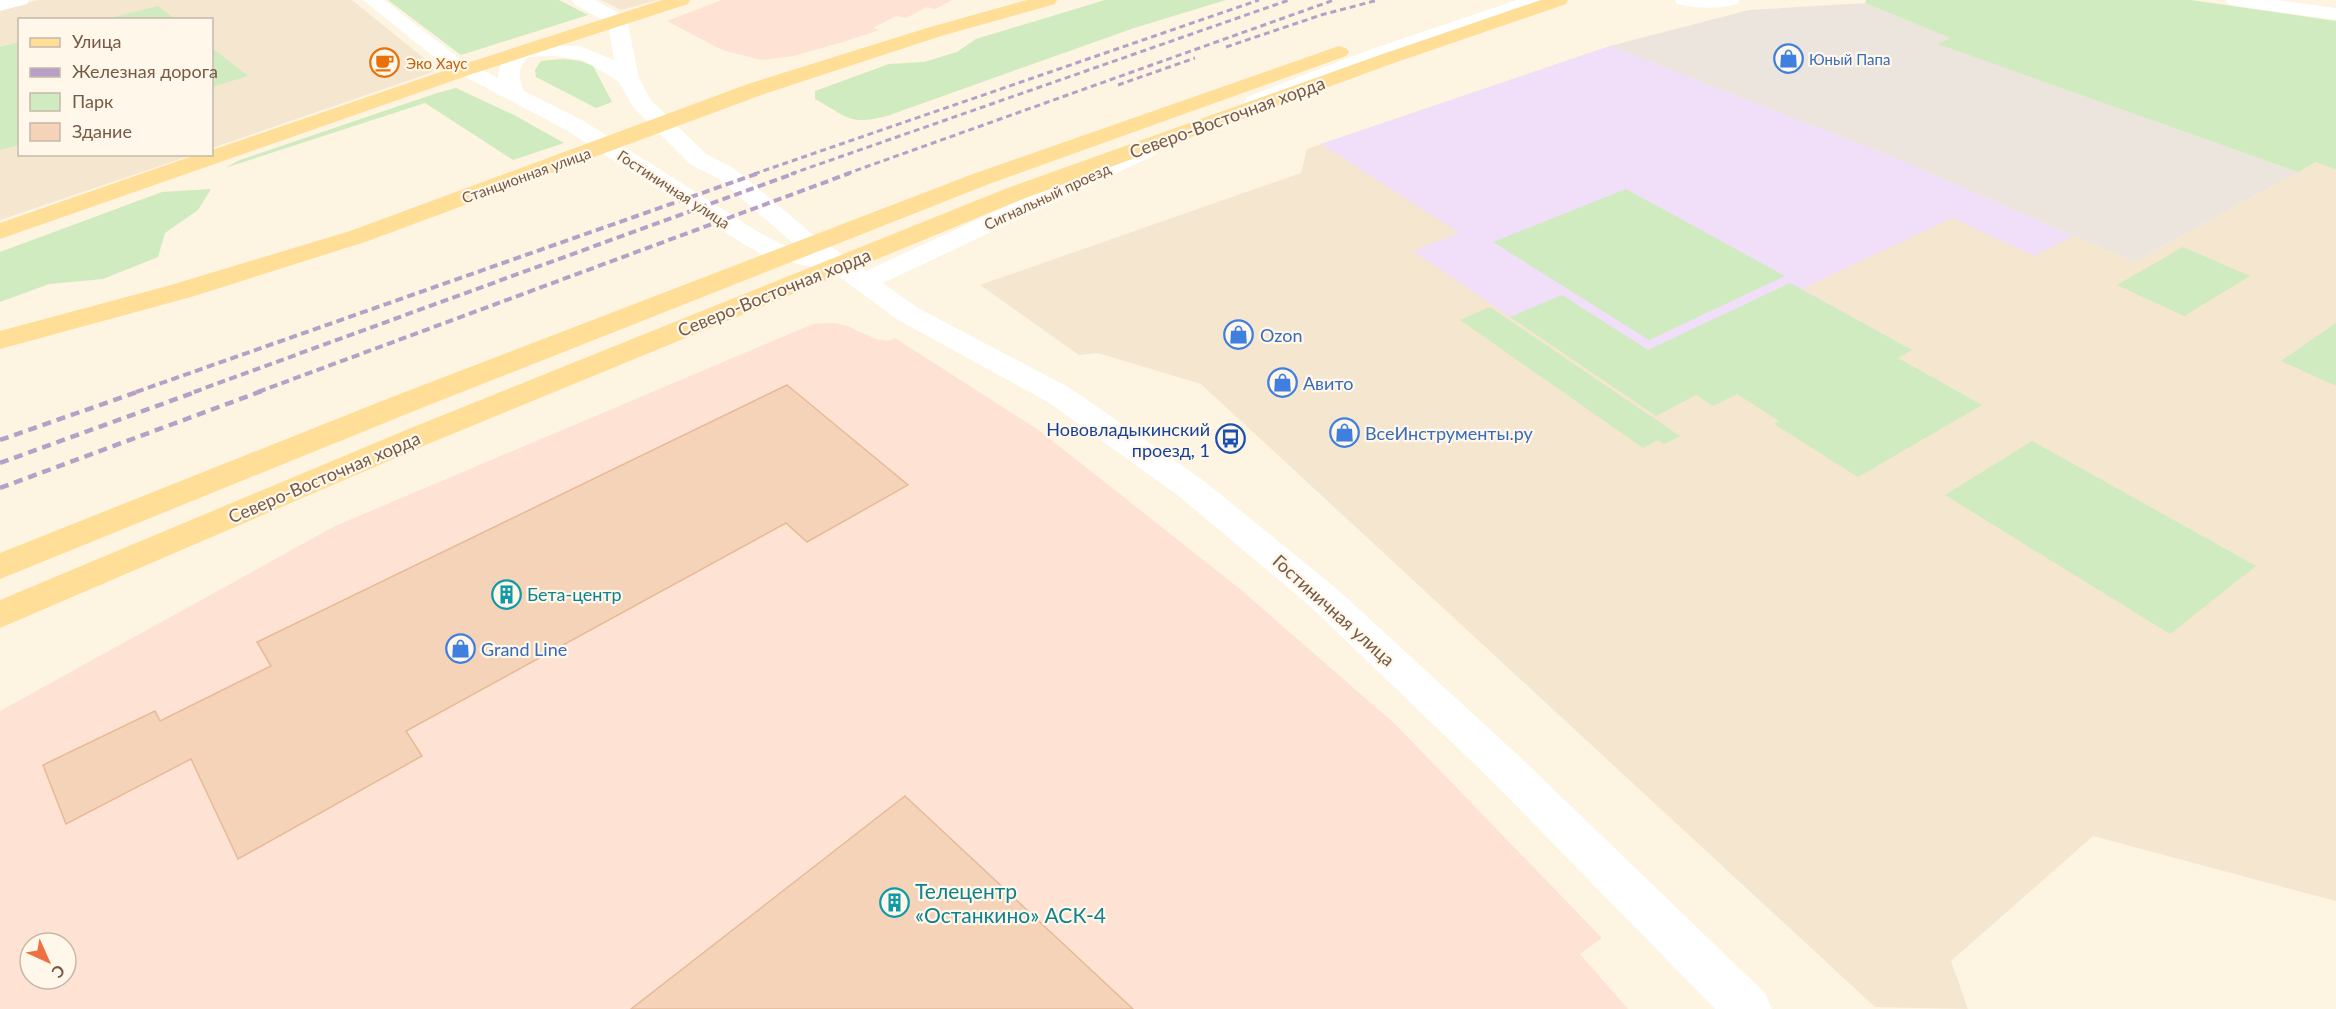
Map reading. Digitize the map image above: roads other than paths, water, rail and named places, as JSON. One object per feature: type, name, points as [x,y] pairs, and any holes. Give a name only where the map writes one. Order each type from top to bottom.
[{"type":"main road","points":[[213,156],[465,70],[681,0]]},
{"type":"main road","name":"Станционная улица","points":[[0,340],[181,291],[359,236],[837,62],[1048,0]]},
{"type":"main road","name":"Северо-Восточная хорда","points":[[0,567],[403,404],[981,179],[1494,0]]},
{"type":"main road","name":"Северо-Восточная хорда","points":[[0,615],[417,437],[1014,195],[1384,60],[1559,0]]},
{"type":"main road","points":[[0,231],[213,156]]},
{"type":"street","points":[[0,5],[20,0]]},
{"type":"street","name":"Гостиничная улица","points":[[372,0],[465,70],[568,121],[772,250],[812,258],[864,282]]},
{"type":"street","points":[[581,0],[617,20]]},
{"type":"street","name":"Сигнальный проезд","points":[[864,282],[1232,111],[1373,55],[1536,0]]},
{"type":"street","points":[[1684,0],[1696,2],[1731,0]]},
{"type":"street","points":[[2235,0],[2336,14]]},
{"type":"street","name":"Гостиничная улица","points":[[617,20],[628,78],[641,102],[698,159],[727,174],[802,238],[908,314],[1059,395],[1192,489],[1316,591],[1506,770],[1748,1009]]},
{"type":"street","points":[[514,93],[507,78],[509,66],[523,51],[565,50],[587,54],[605,61],[628,78]]},
{"type":"railway","points":[[754,174],[1259,0]]},
{"type":"railway","points":[[791,174],[1289,0]]},
{"type":"railway","points":[[846,174],[1334,0]]},
{"type":"railway","points":[[1226,47],[1321,15],[1378,0]]},
{"type":"railway","points":[[1118,85],[1195,58]]},
{"type":"railway","points":[[136,392],[759,173]]},
{"type":"railway","points":[[194,392],[795,173]]},
{"type":"railway","points":[[258,392],[850,173]]},
{"type":"railway","points":[[0,440],[140,391]]},
{"type":"railway","points":[[0,463],[198,391]]},
{"type":"railway","points":[[0,488],[262,391]]},
{"type":"place","name":"Юный Папа","points":[[1788,59]]},
{"type":"place","name":"Эко Хаус","points":[[385,63]]},
{"type":"place","name":"Ozon","points":[[1239,335]]},
{"type":"place","name":"Авито","points":[[1282,383]]},
{"type":"place","name":"ВсеИнструменты.ру","points":[[1344,433]]},
{"type":"place","name":"Нововладыкинский проезд, 1","points":[[1231,439]]},
{"type":"place","name":"Бета-центр","points":[[506,594]]},
{"type":"place","name":"Grand Line","points":[[460,649]]},
{"type":"place","name":"Телецентр «Останкино» АСК-4","points":[[894,902]]}]
